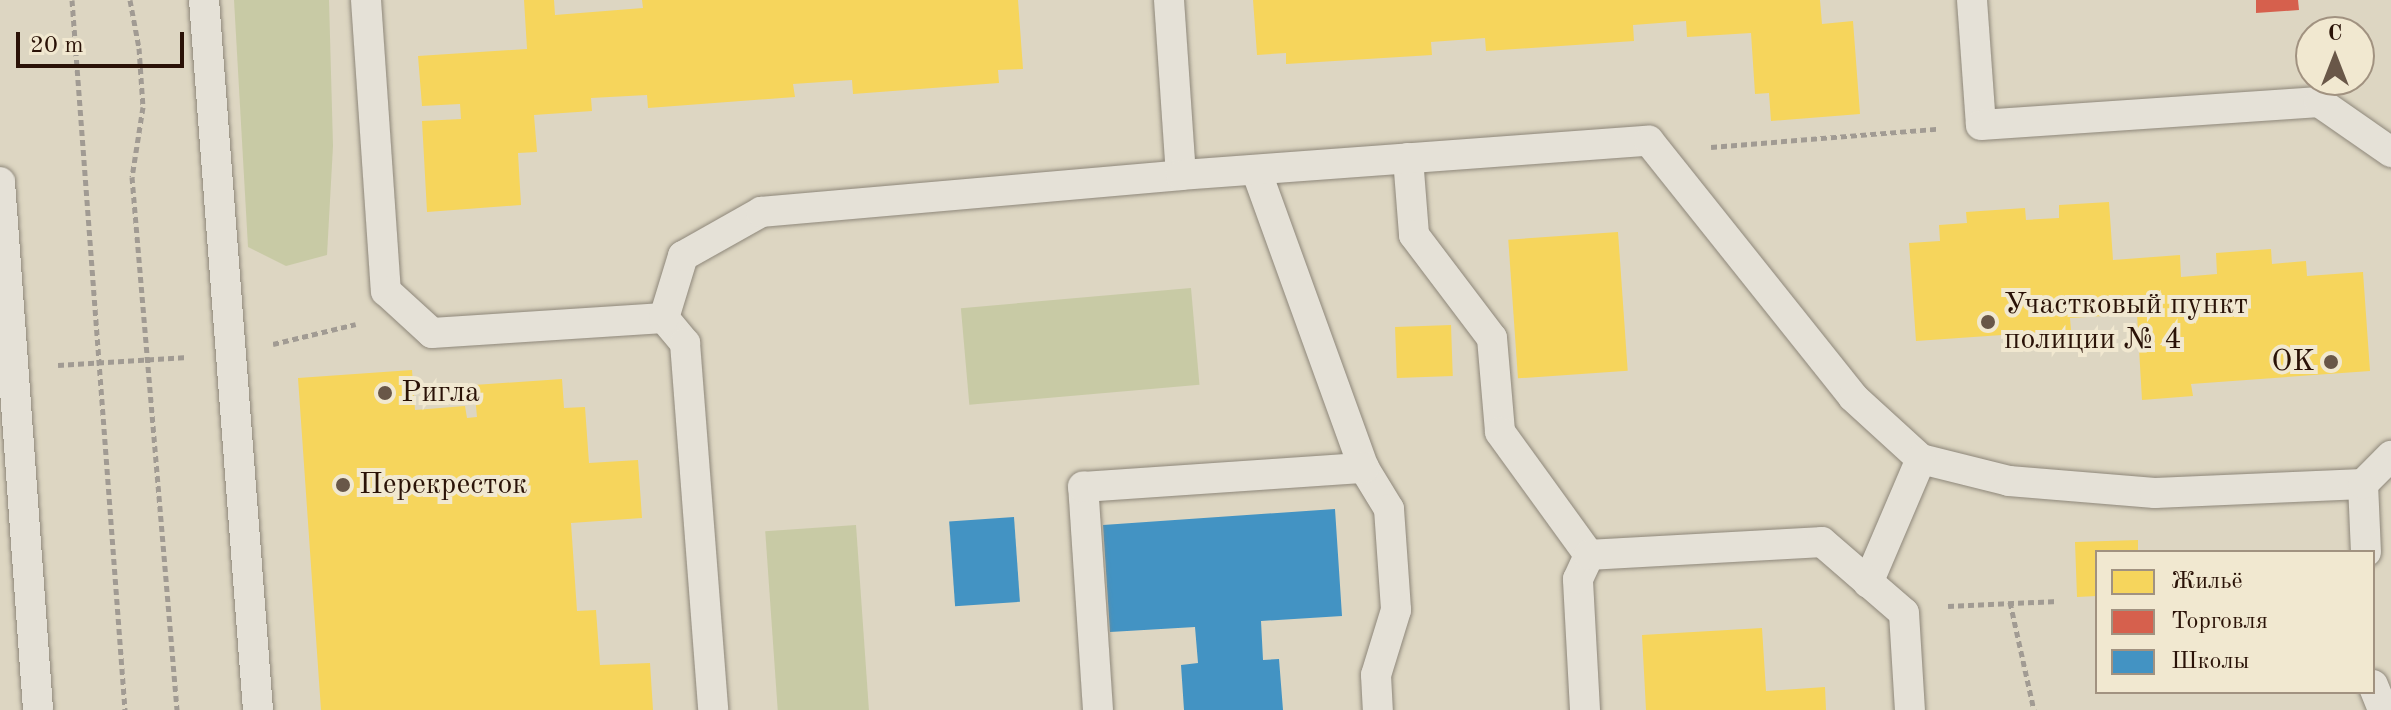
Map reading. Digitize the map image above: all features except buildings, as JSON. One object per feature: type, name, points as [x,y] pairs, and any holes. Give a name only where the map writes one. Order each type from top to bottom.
[{"type":"lane","points":[[204,0],[258,710]]},
{"type":"lane","points":[[366,0],[386,291],[432,333],[664,318]]},
{"type":"lane","points":[[1169,0],[1181,175]]},
{"type":"lane","points":[[1972,0],[1981,125],[2319,102],[2391,152]]},
{"type":"lane","points":[[664,318],[683,256],[761,212],[1181,175],[1649,141],[1853,397],[1921,459],[2009,481],[2155,493],[2363,484],[2391,456]]},
{"type":"lane","points":[[1408,158],[1414,235],[1492,338],[1500,432],[1589,555]]},
{"type":"lane","points":[[1256,170],[1364,468],[1389,509],[1396,610],[1376,675],[1378,710]]},
{"type":"lane","points":[[0,182],[5,310],[38,710]]},
{"type":"lane","points":[[664,318],[685,343],[713,710]]},
{"type":"lane","points":[[1868,583],[1921,459]]},
{"type":"lane","points":[[1098,710],[1083,487],[1364,468]]},
{"type":"lane","points":[[2363,484],[2366,550]]},
{"type":"lane","points":[[1589,555],[1822,542],[1904,613],[1910,710]]},
{"type":"lane","points":[[1585,710],[1578,579],[1589,555]]},
{"type":"lane","points":[[2375,690],[2383,710]]},
{"type":"path","points":[[72,0],[125,710]]},
{"type":"path","points":[[130,0],[139,48],[143,107],[132,177],[177,710]]},
{"type":"path","points":[[1657,151],[1981,125]]},
{"type":"path","points":[[1904,613],[2010,602],[2058,601]]},
{"type":"path","points":[[2010,602],[2034,710]]},
{"type":"green space","points":[[234,0],[329,0],[333,146],[327,255],[286,266],[248,247]]},
{"type":"green space","points":[[1191,288],[1199,385],[969,405],[961,308]]},
{"type":"green space","points":[[856,525],[869,710],[778,710],[765,531]]},
{"type":"place","name":"Участковый пункт полиции № 4","points":[[1988,322]]},
{"type":"place","name":"OK","points":[[2331,362]]},
{"type":"place","name":"Ригла","points":[[385,393]]},
{"type":"place","name":"Перекресток","points":[[343,485]]}]
